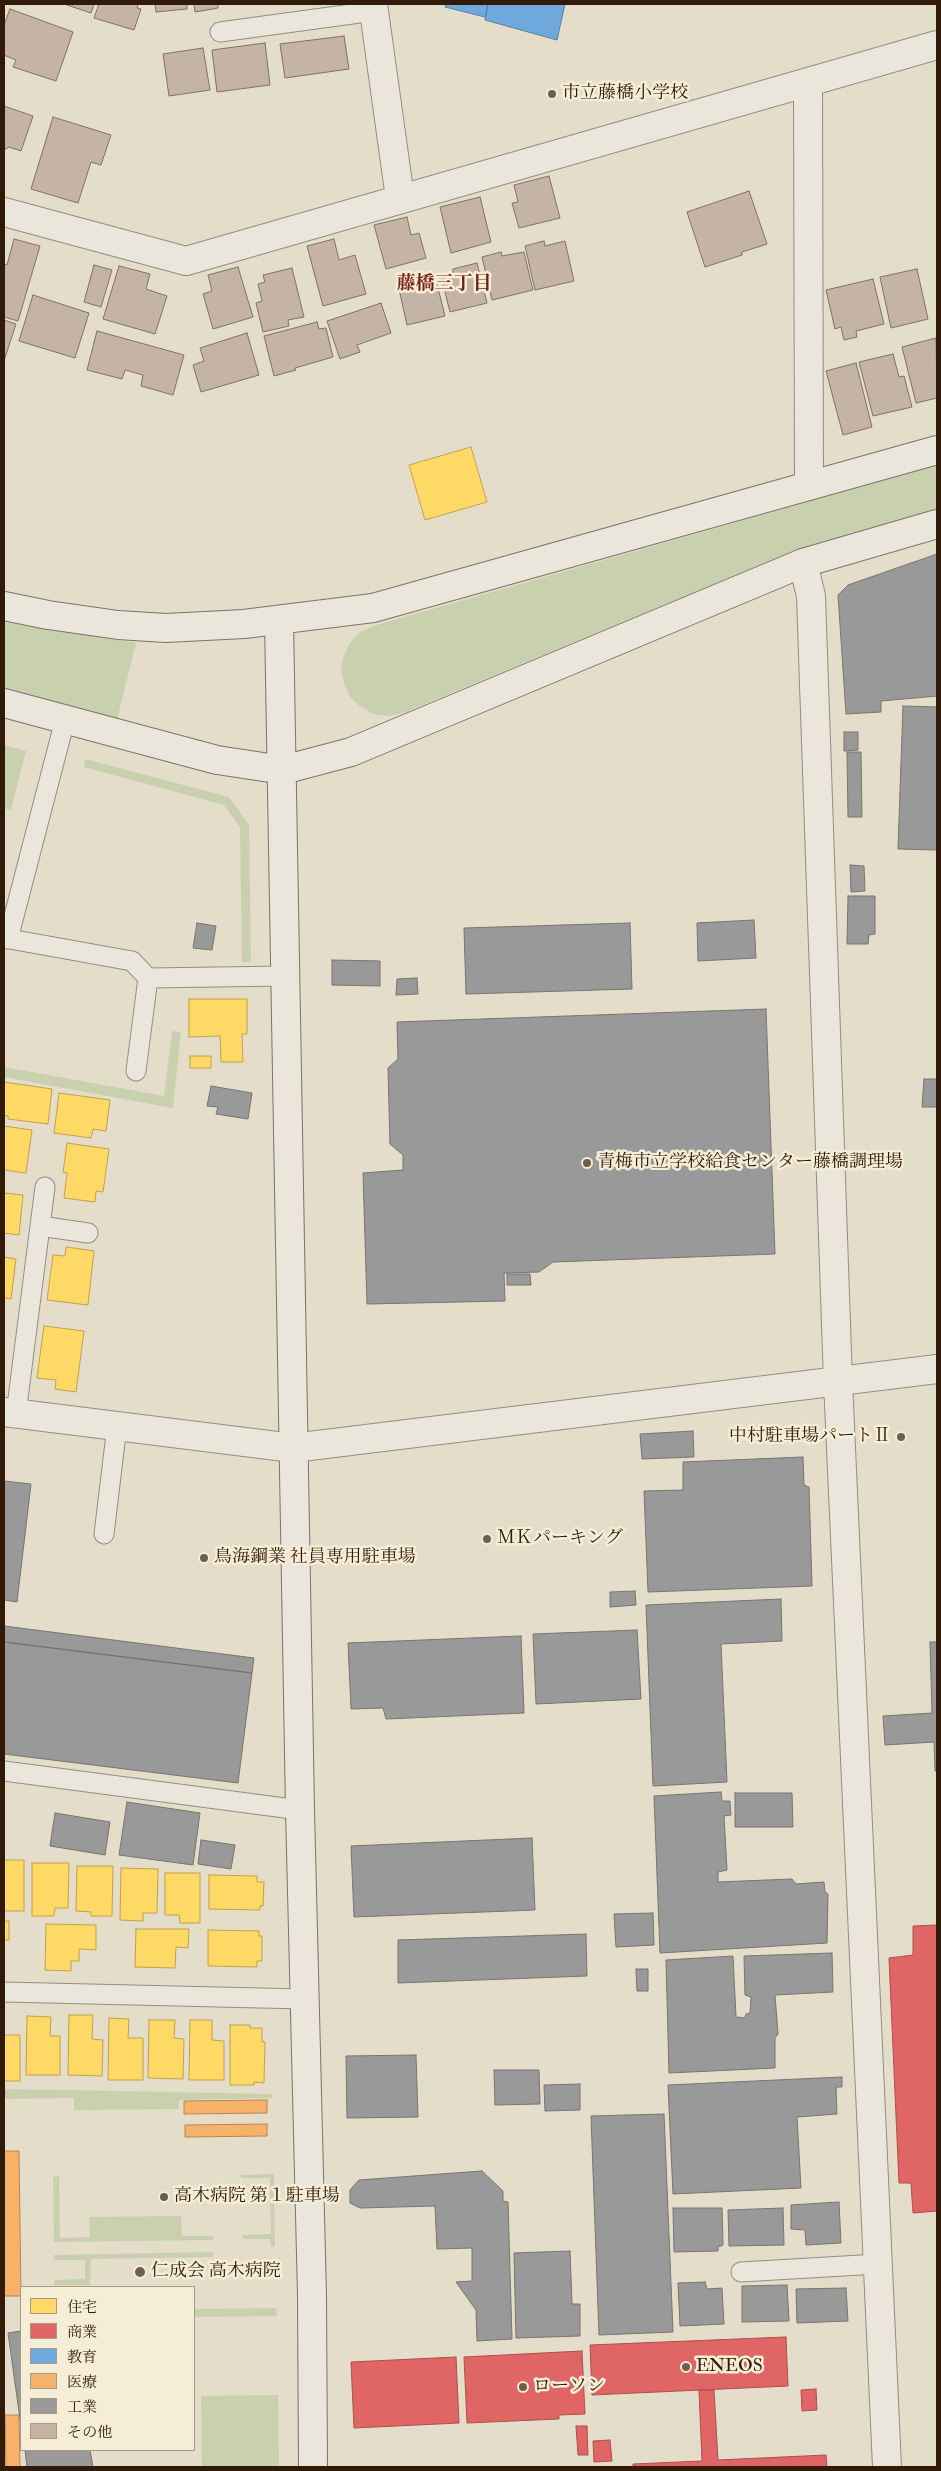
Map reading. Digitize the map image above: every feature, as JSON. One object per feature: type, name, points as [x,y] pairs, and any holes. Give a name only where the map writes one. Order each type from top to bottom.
[{"type":"street","points":[[373,8],[400,198]]},
{"type":"street","points":[[4,212],[186,261],[400,198],[808,83],[936,50]]},
{"type":"street","points":[[808,83],[810,486]]},
{"type":"street","points":[[4,606],[48,616],[118,625],[166,628],[279,621],[373,608],[937,450]]},
{"type":"street","points":[[4,703],[217,760],[283,770],[351,752],[803,563],[937,524]]},
{"type":"street","points":[[803,563],[811,596],[838,1382],[887,2467]]},
{"type":"street","points":[[279,621],[300,1810],[312,2295],[313,2467]]},
{"type":"street","points":[[10,1413],[293,1448],[937,1369]]},
{"type":"lane","points":[[220,32],[373,8]]},
{"type":"lane","points":[[65,720],[6,939],[132,961],[148,978],[286,976]]},
{"type":"lane","points":[[136,1071],[148,978]]},
{"type":"lane","points":[[10,1413],[45,1187]]},
{"type":"lane","points":[[40,1226],[88,1233]]},
{"type":"lane","points":[[104,1534],[118,1426]]},
{"type":"lane","points":[[4,1771],[300,1810]]},
{"type":"lane","points":[[4,1992],[304,1999]]},
{"type":"lane","points":[[741,2272],[878,2264]]},
{"type":"green space","points":[[937,465],[937,509],[799,549],[403,713],[388,716],[374,714],[361,707],[350,697],[344,683],[341,669],[344,655],[350,643],[360,632],[373,626]]},
{"type":"green space","points":[[4,622],[136,643],[117,720],[4,689]]},
{"type":"green space","points":[[4,745],[26,751],[11,810],[4,808]]},
{"type":"green space","points":[[85,759],[229,797],[249,825],[251,962],[242,962],[240,827],[224,805],[84,767]]},
{"type":"green space","points":[[172,1031],[181,1032],[173,1108],[4,1077],[4,1067],[164,1096]]},
{"type":"green space","points":[[4,2089],[272,2094],[272,2098],[179,2100],[179,2109],[74,2110],[74,2098],[4,2099]]},
{"type":"green space","points":[[274,2174],[275,2247],[271,2247],[270,2239],[243,2239],[242,2235],[271,2234],[270,2178],[241,2178],[241,2175]]},
{"type":"green space","points":[[59,2176],[60,2238],[90,2237],[89,2217],[181,2216],[182,2236],[213,2236],[213,2240],[54,2242],[53,2177]]},
{"type":"green space","points":[[213,2252],[213,2257],[91,2259],[90,2285],[54,2285],[55,2280],[85,2279],[85,2260],[54,2260],[54,2255]]},
{"type":"green space","points":[[276,2308],[277,2316],[195,2317],[195,2309]]},
{"type":"green space","points":[[278,2395],[279,2467],[202,2467],[201,2396]]},
{"type":"building: 住宅","points":[[471,447],[487,502],[425,520],[409,465]]},
{"type":"building: 住宅","points":[[189,999],[247,999],[247,1034],[242,1034],[243,1062],[221,1062],[220,1036],[189,1037]]},
{"type":"building: 住宅","points":[[190,1056],[211,1056],[211,1068],[190,1068]]},
{"type":"building: 住宅","points":[[4,1082],[52,1089],[48,1124],[8,1119],[8,1116],[4,1115]]},
{"type":"building: 住宅","points":[[59,1093],[110,1100],[106,1131],[93,1129],[91,1138],[54,1133]]},
{"type":"building: 住宅","points":[[4,1126],[32,1130],[26,1173],[4,1170]]},
{"type":"building: 住宅","points":[[67,1143],[109,1149],[103,1192],[96,1191],[95,1202],[64,1198],[67,1173],[63,1172]]},
{"type":"building: 住宅","points":[[4,1193],[23,1195],[19,1235],[4,1233]]},
{"type":"building: 住宅","points":[[66,1247],[94,1251],[88,1305],[47,1300],[53,1255],[65,1256]]},
{"type":"building: 住宅","points":[[4,1257],[16,1259],[11,1299],[4,1298]]},
{"type":"building: 住宅","points":[[44,1326],[84,1331],[76,1392],[55,1389],[56,1380],[37,1378]]},
{"type":"building: 住宅","points":[[4,1860],[24,1860],[24,1911],[4,1911]]},
{"type":"building: 住宅","points":[[32,1863],[69,1863],[68,1908],[55,1908],[54,1916],[32,1916]]},
{"type":"building: 住宅","points":[[77,1866],[113,1866],[112,1916],[91,1916],[91,1912],[76,1911]]},
{"type":"building: 住宅","points":[[121,1868],[158,1869],[157,1913],[143,1913],[143,1921],[120,1920]]},
{"type":"building: 住宅","points":[[165,1873],[200,1873],[200,1923],[180,1923],[179,1915],[165,1915]]},
{"type":"building: 住宅","points":[[209,1875],[257,1876],[257,1882],[264,1882],[263,1906],[260,1906],[260,1910],[209,1909]]},
{"type":"building: 住宅","points":[[4,1921],[9,1921],[9,1940],[4,1940]]},
{"type":"building: 住宅","points":[[46,1924],[96,1925],[96,1950],[79,1949],[79,1961],[71,1961],[71,1971],[45,1970]]},
{"type":"building: 住宅","points":[[136,1929],[189,1929],[188,1948],[176,1947],[175,1968],[135,1967]]},
{"type":"building: 住宅","points":[[208,1930],[259,1931],[259,1936],[262,1936],[262,1961],[257,1961],[257,1967],[208,1966]]},
{"type":"building: 住宅","points":[[69,2015],[93,2015],[92,2039],[103,2040],[102,2076],[68,2075]]},
{"type":"building: 住宅","points":[[27,2016],[51,2017],[50,2036],[60,2036],[60,2075],[26,2075]]},
{"type":"building: 住宅","points":[[109,2018],[129,2019],[128,2038],[143,2038],[143,2080],[108,2080]]},
{"type":"building: 住宅","points":[[149,2020],[175,2020],[174,2038],[184,2039],[183,2079],[148,2078]]},
{"type":"building: 住宅","points":[[190,2020],[212,2020],[212,2040],[224,2041],[224,2080],[189,2080]]},
{"type":"building: 住宅","points":[[230,2025],[250,2025],[250,2028],[262,2028],[262,2042],[265,2042],[264,2083],[254,2082],[254,2085],[230,2085]]},
{"type":"building: 住宅","points":[[4,2035],[20,2035],[20,2081],[4,2081]]},
{"type":"building: 商業","points":[[937,1925],[937,2211],[913,2213],[911,2183],[899,2183],[889,1958],[913,1955],[913,1926]]},
{"type":"building: 商業","points":[[786,2337],[788,2386],[592,2395],[590,2345]]},
{"type":"building: 商業","points":[[582,2351],[585,2414],[559,2415],[559,2419],[467,2423],[464,2357]]},
{"type":"building: 商業","points":[[456,2357],[459,2423],[354,2428],[351,2362]]},
{"type":"building: 商業","points":[[816,2389],[817,2410],[802,2411],[801,2390]]},
{"type":"building: 商業","points":[[699,2390],[714,2390],[718,2460],[826,2455],[827,2467],[633,2467],[633,2464],[702,2461]]},
{"type":"building: 商業","points":[[576,2426],[587,2426],[588,2455],[578,2455]]},
{"type":"building: 商業","points":[[610,2440],[612,2461],[594,2462],[593,2441]]},
{"type":"building: 教育","points":[[446,4],[488,4],[485,17],[445,7]]},
{"type":"building: 教育","points":[[488,4],[565,4],[557,40],[485,20]]},
{"type":"building: 医療","points":[[267,2100],[267,2113],[184,2114],[184,2101]]},
{"type":"building: 医療","points":[[267,2124],[267,2136],[185,2137],[185,2125]]},
{"type":"building: 医療","points":[[4,2151],[19,2151],[20,2296],[4,2296]]},
{"type":"building: 医療","points":[[5,2415],[19,2415],[20,2467],[6,2467]]},
{"type":"building: 工業","points":[[937,554],[937,696],[881,701],[881,712],[846,714],[838,595],[848,585]]},
{"type":"building: 工業","points":[[903,706],[937,707],[937,850],[898,849]]},
{"type":"building: 工業","points":[[844,732],[858,732],[858,750],[844,751]]},
{"type":"building: 工業","points":[[847,752],[861,752],[862,817],[848,817]]},
{"type":"building: 工業","points":[[850,865],[864,866],[865,891],[851,892]]},
{"type":"building: 工業","points":[[848,896],[875,896],[875,934],[869,935],[868,944],[847,944]]},
{"type":"building: 工業","points":[[754,920],[756,958],[698,961],[697,923]]},
{"type":"building: 工業","points":[[197,923],[216,926],[212,950],[193,948]]},
{"type":"building: 工業","points":[[630,923],[632,989],[466,994],[464,928]]},
{"type":"building: 工業","points":[[332,960],[380,961],[380,986],[332,985]]},
{"type":"building: 工業","points":[[417,978],[418,994],[396,995],[397,979]]},
{"type":"building: 工業","name":"青梅市立学校給食センター藤橋調理場","points":[[766,1009],[775,1254],[553,1262],[539,1272],[504,1273],[505,1301],[367,1304],[363,1173],[403,1170],[403,1155],[390,1144],[388,1068],[398,1059],[397,1022]]},
{"type":"building: 工業","points":[[924,1079],[937,1079],[937,1107],[922,1107]]},
{"type":"building: 工業","points":[[211,1086],[252,1093],[248,1119],[216,1114],[218,1107],[207,1106]]},
{"type":"building: 工業","points":[[507,1274],[530,1274],[531,1285],[507,1285]]},
{"type":"building: 工業","points":[[693,1431],[694,1457],[642,1459],[640,1434]]},
{"type":"building: 工業","points":[[803,1457],[804,1485],[809,1487],[812,1586],[648,1592],[644,1491],[683,1490],[683,1462]]},
{"type":"building: 工業","points":[[4,1481],[31,1484],[17,1602],[4,1600]]},
{"type":"building: 工業","points":[[635,1591],[636,1605],[610,1607],[610,1592]]},
{"type":"building: 工業","points":[[781,1599],[782,1641],[721,1644],[727,1782],[653,1786],[646,1605]]},
{"type":"building: 工業","points":[[4,1626],[254,1658],[252,1673],[4,1642]]},
{"type":"building: 工業","points":[[637,1630],[641,1699],[536,1704],[533,1634]]},
{"type":"building: 工業","points":[[521,1636],[524,1713],[386,1719],[383,1708],[351,1709],[348,1643]]},
{"type":"building: 工業","points":[[4,1642],[252,1673],[238,1783],[4,1754]]},
{"type":"building: 工業","points":[[930,1642],[937,1642],[937,1771],[935,1771],[934,1742],[885,1745],[883,1716],[932,1713]]},
{"type":"building: 工業","points":[[721,1792],[722,1801],[730,1801],[731,1815],[724,1816],[727,1870],[718,1872],[718,1882],[792,1879],[796,1884],[824,1882],[825,1892],[828,1894],[827,1943],[660,1953],[654,1796]]},
{"type":"building: 工業","points":[[735,1793],[792,1793],[793,1827],[735,1827]]},
{"type":"building: 工業","points":[[127,1802],[200,1813],[193,1865],[119,1855]]},
{"type":"building: 工業","points":[[55,1813],[110,1822],[105,1855],[50,1846]]},
{"type":"building: 工業","points":[[532,1838],[535,1910],[354,1917],[351,1846]]},
{"type":"building: 工業","points":[[201,1840],[235,1845],[231,1869],[198,1864]]},
{"type":"building: 工業","points":[[653,1913],[654,1945],[616,1947],[614,1914]]},
{"type":"building: 工業","points":[[586,1934],[587,1976],[398,1983],[398,1940]]},
{"type":"building: 工業","points":[[832,1953],[833,1992],[775,1995],[778,2034],[775,2038],[775,2068],[669,2073],[666,1960],[733,1956],[736,2017],[745,2018],[746,2014],[750,2013],[751,1997],[745,1995],[744,1956]]},
{"type":"building: 工業","points":[[636,1969],[648,1969],[648,1991],[637,1991]]},
{"type":"building: 工業","points":[[416,2055],[418,2117],[347,2118],[346,2056]]},
{"type":"building: 工業","points":[[494,2070],[539,2070],[540,2104],[495,2105]]},
{"type":"building: 工業","points":[[842,2077],[842,2087],[836,2087],[837,2114],[797,2117],[801,2188],[673,2194],[668,2085]]},
{"type":"building: 工業","points":[[580,2084],[580,2110],[545,2111],[544,2085]]},
{"type":"building: 工業","points":[[664,2114],[673,2332],[599,2335],[591,2116]]},
{"type":"building: 工業","points":[[482,2171],[503,2191],[503,2201],[508,2202],[512,2339],[477,2341],[476,2310],[456,2282],[472,2281],[472,2248],[437,2249],[435,2206],[360,2208],[350,2203],[350,2190],[359,2180]]},
{"type":"building: 工業","points":[[839,2202],[841,2243],[806,2245],[805,2230],[791,2229],[791,2205]]},
{"type":"building: 工業","points":[[673,2208],[722,2208],[723,2245],[718,2247],[718,2251],[674,2252]]},
{"type":"building: 工業","points":[[783,2208],[784,2245],[729,2246],[728,2210]]},
{"type":"building: 工業","points":[[570,2251],[572,2304],[580,2304],[580,2336],[516,2338],[514,2253]]},
{"type":"building: 工業","points":[[705,2282],[707,2289],[722,2288],[724,2324],[680,2326],[678,2283]]},
{"type":"building: 工業","points":[[787,2285],[789,2321],[742,2322],[742,2286]]},
{"type":"building: 工業","points":[[846,2288],[848,2321],[797,2323],[796,2289]]},
{"type":"building: 工業","points":[[20,2331],[20,2419],[8,2333]]},
{"type":"building: 工業","points":[[25,2451],[90,2451],[93,2467],[27,2467]]},
{"type":"building: その他","points":[[64,4],[94,4],[91,13]]},
{"type":"building: その他","points":[[99,4],[138,4],[137,8],[141,9],[134,30],[94,18]]},
{"type":"building: その他","points":[[155,4],[187,4],[187,9],[156,12]]},
{"type":"building: その他","points":[[194,4],[218,4],[218,8],[195,12]]},
{"type":"building: その他","points":[[10,9],[73,32],[56,81],[13,67],[16,60],[4,55],[4,25]]},
{"type":"building: その他","points":[[344,36],[349,69],[285,78],[280,44]]},
{"type":"building: その他","points":[[265,43],[270,85],[217,92],[212,50]]},
{"type":"building: その他","points":[[203,48],[210,90],[169,96],[163,54]]},
{"type":"building: その他","points":[[4,106],[33,116],[21,151],[9,147],[4,150]]},
{"type":"building: その他","points":[[53,117],[111,135],[101,165],[91,162],[78,203],[31,189]]},
{"type":"building: その他","points":[[549,176],[560,218],[519,228],[512,203],[518,202],[514,185]]},
{"type":"building: その他","points":[[749,191],[767,244],[742,252],[742,255],[705,267],[687,212]]},
{"type":"building: その他","points":[[480,197],[491,242],[451,253],[440,207]]},
{"type":"building: その他","points":[[407,217],[411,235],[419,233],[426,258],[386,269],[374,225]]},
{"type":"building: その他","points":[[14,239],[40,246],[18,321],[4,317],[4,264],[7,265]]},
{"type":"building: その他","points":[[334,239],[339,260],[355,255],[366,294],[323,306],[307,246]]},
{"type":"building: その他","points":[[544,241],[545,246],[565,241],[574,281],[535,290],[525,246]]},
{"type":"building: その他","points":[[501,252],[502,256],[524,252],[533,290],[492,300],[482,257]]},
{"type":"building: その他","points":[[477,263],[487,303],[450,312],[441,276],[453,273],[453,269]]},
{"type":"building: その他","points":[[94,265],[112,270],[101,307],[84,302]]},
{"type":"building: その他","points":[[119,266],[150,274],[146,289],[167,296],[155,334],[103,319]]},
{"type":"building: その他","points":[[238,267],[253,317],[213,329],[203,294],[212,291],[208,275]]},
{"type":"building: その他","points":[[292,268],[304,317],[288,320],[289,326],[263,332],[256,303],[262,301],[258,284],[265,282],[263,275]]},
{"type":"building: その他","points":[[917,269],[928,319],[891,328],[880,277]]},
{"type":"building: その他","points":[[435,276],[445,316],[407,325],[399,289],[410,286],[410,282]]},
{"type":"building: その他","points":[[873,279],[884,324],[856,331],[857,337],[844,340],[841,327],[835,329],[826,290]]},
{"type":"building: その他","points":[[33,295],[89,313],[75,358],[19,341]]},
{"type":"building: その他","points":[[381,303],[391,333],[357,345],[360,352],[340,359],[327,321]]},
{"type":"building: その他","points":[[4,320],[16,324],[4,361]]},
{"type":"building: その他","points":[[317,322],[319,329],[326,328],[333,357],[274,376],[264,336]]},
{"type":"building: その他","points":[[97,331],[184,355],[173,395],[141,386],[143,375],[125,370],[122,379],[87,370]]},
{"type":"building: その他","points":[[247,333],[259,375],[201,392],[193,365],[204,361],[200,348]]},
{"type":"building: その他","points":[[936,338],[937,398],[916,403],[902,347]]},
{"type":"building: その他","points":[[893,354],[899,377],[904,376],[912,407],[873,416],[859,362]]},
{"type":"building: その他","points":[[856,363],[872,427],[843,435],[826,371]]},
{"type":"place","name":"市立藤橋小学校","points":[[552,94]]},
{"type":"place","name":"青梅市立学校給食センター藤橋調理場","points":[[587,1163]]},
{"type":"place","name":"中村駐車場パートⅡ","points":[[901,1437]]},
{"type":"place","name":"ＭＫパーキング","points":[[487,1539]]},
{"type":"place","name":"鳥海鋼業 社員専用駐車場","points":[[204,1558]]},
{"type":"place","name":"高木病院 第１駐車場","points":[[164,2197]]},
{"type":"place","name":"仁成会 高木病院","points":[[140,2272]]},
{"type":"place","name":"ENEOS","points":[[686,2367]]},
{"type":"place","name":"ローソン","points":[[523,2387]]},
{"type":"district","name":"藤橋三丁目","points":[[444,285]]}]
